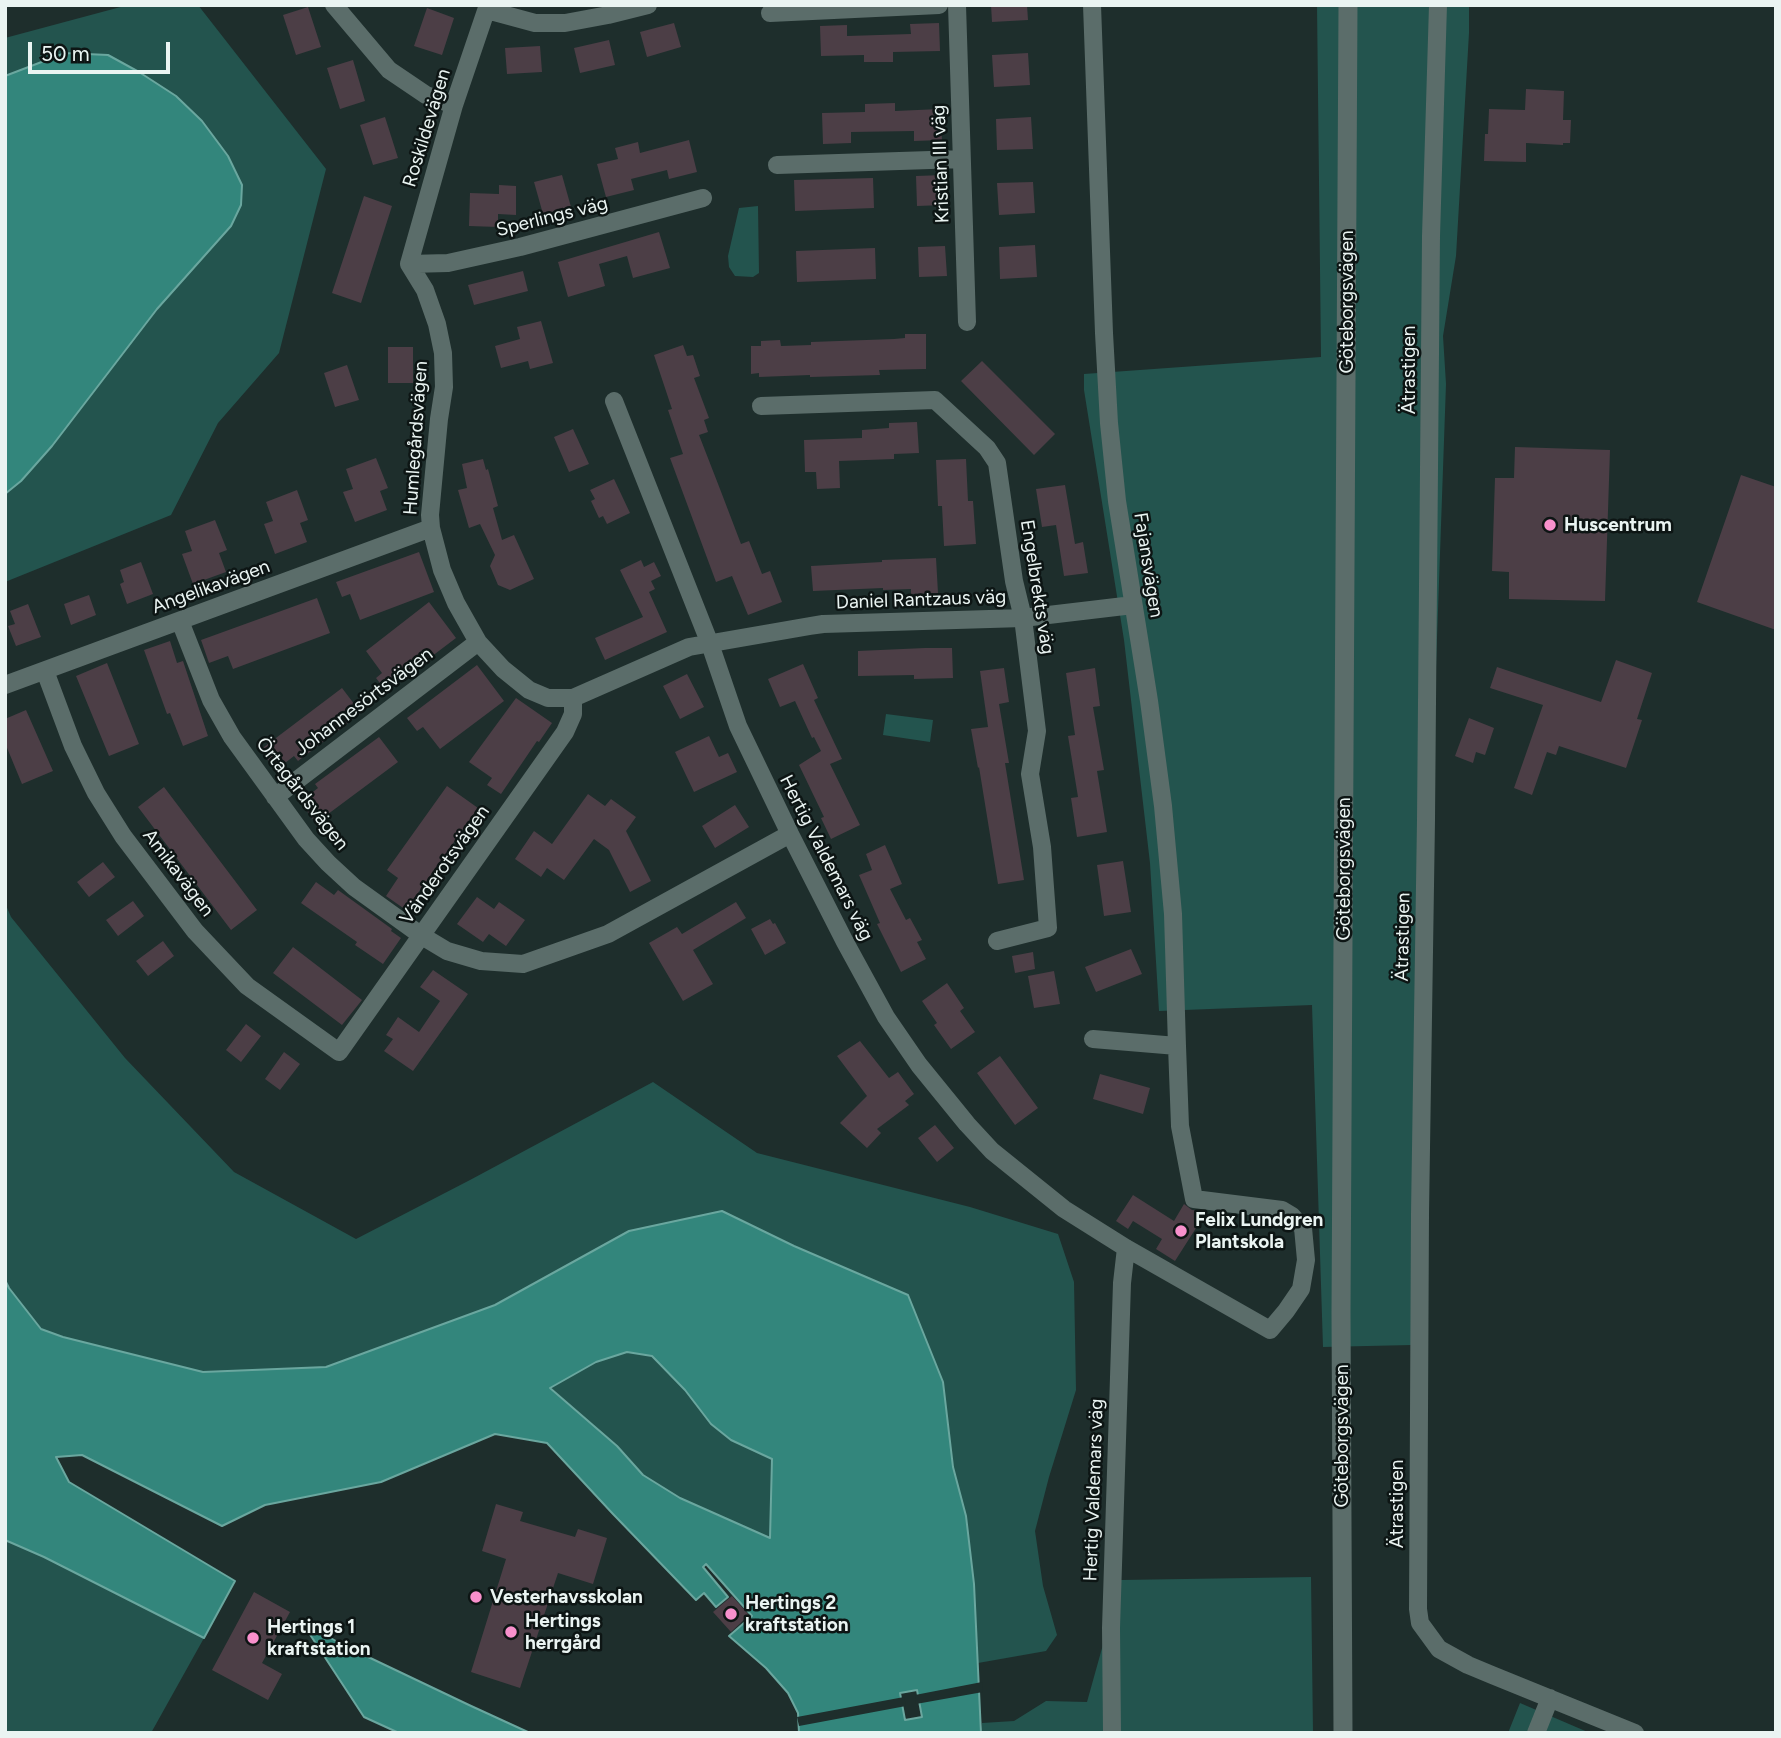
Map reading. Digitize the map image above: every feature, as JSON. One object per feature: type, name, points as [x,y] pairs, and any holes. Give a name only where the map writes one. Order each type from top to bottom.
[{"type":"main road","name":"Göteborgsvägen","points":[[1343,1733],[1342,1297],[1348,5]]},
{"type":"street","points":[[334,5],[389,69],[426,95],[454,105]]},
{"type":"street","points":[[487,8],[534,23],[565,23],[648,5]]},
{"type":"street","points":[[770,13],[939,5]]},
{"type":"street","name":"Kristian III väg","points":[[957,5],[967,322]]},
{"type":"street","name":"Fajansvägen","points":[[1092,5],[1109,424],[1117,501],[1163,806],[1173,914],[1180,1126],[1194,1199],[1282,1210],[1303,1228],[1306,1260],[1301,1289],[1270,1330]]},
{"type":"street","name":"Ätrastigen","points":[[1438,5],[1431,236],[1418,1609],[1420,1623],[1439,1649],[1468,1665],[1635,1733]]},
{"type":"street","name":"Roskildevägen","points":[[410,264],[454,105],[487,8]]},
{"type":"street","points":[[777,165],[961,159]]},
{"type":"street","name":"Sperlings väg","points":[[410,264],[460,261],[703,198]]},
{"type":"street","name":"Humlegårdsvägen","points":[[410,264],[425,290],[438,324],[443,354],[444,387],[430,514],[442,570],[456,603],[478,642],[503,670],[529,690],[548,698],[573,698]]},
{"type":"street","name":"Engelbrekts väg","points":[[761,406],[935,400],[987,448],[997,463],[1014,581],[1023,618],[1037,731],[1030,774],[1042,847],[1048,928],[997,941]]},
{"type":"street","name":"Hertig Valdemars väg","points":[[614,401],[710,644],[738,726],[845,942],[886,1017],[919,1065],[992,1151],[1064,1209],[1126,1248],[1270,1330]]},
{"type":"street","name":"Angelikavägen","points":[[5,685],[431,528]]},
{"type":"street","name":"Daniel Rantzaus väg","points":[[710,644],[823,624],[1023,618],[1133,604]]},
{"type":"street","name":"Örtagårdsvägen","points":[[180,621],[211,700],[232,737],[306,839],[354,887],[447,951],[481,961],[523,964],[608,934],[790,834]]},
{"type":"street","name":"Johannesörtsvägen","points":[[275,797],[478,642]]},
{"type":"street","points":[[573,698],[689,647],[710,644]]},
{"type":"street","name":"Amikavägen","points":[[45,671],[73,746],[96,793],[123,836],[195,932],[247,986],[339,1052]]},
{"type":"street","name":"Vänderotsvägen","points":[[339,1052],[565,732],[573,714],[573,698]]},
{"type":"street","points":[[1093,1039],[1177,1046]]},
{"type":"street","name":"Hertig Valdemars väg","points":[[1112,1733],[1112,1614],[1122,1283],[1126,1248]]},
{"type":"street","points":[[1536,1733],[1550,1698]]},
{"type":"shaded area","points":[[128,5],[198,5],[326,169],[279,353],[218,423],[171,515],[5,582],[5,494],[21,480],[157,309],[231,226],[176,96],[108,55],[65,53],[5,76],[5,38]]},
{"type":"shaded area","points":[[1317,5],[1469,5],[1456,256],[1443,336],[1446,384],[1412,1345],[1323,1347],[1312,1005],[1159,1011],[1150,863],[1124,640],[1084,390],[1084,374],[1321,357]]},
{"type":"shaded area","points":[[65,53],[108,55],[176,96],[202,121],[228,156],[242,185],[241,205],[231,226],[157,309],[52,446],[21,481],[5,494],[5,76]]},
{"type":"shaded area","points":[[758,206],[759,273],[753,277],[735,276],[729,267],[728,256],[739,208]]},
{"type":"shaded area","points":[[886,714],[933,720],[930,742],[883,735]]},
{"type":"shaded area","points":[[5,903],[11,917],[125,1058],[234,1172],[356,1239],[653,1082],[757,1153],[970,1207],[1058,1234],[1074,1282],[1076,1390],[1035,1531],[1043,1586],[1057,1635],[1046,1651],[978,1663],[974,1584],[966,1516],[953,1467],[794,1246],[722,1211],[629,1231],[495,1305],[326,1367],[203,1372],[41,1329],[5,1280]]},
{"type":"shaded area","points":[[722,1211],[794,1246],[908,1295],[943,1382],[953,1467],[966,1516],[974,1584],[981,1733],[799,1733],[798,1713],[788,1693],[766,1668],[729,1636],[752,1616],[706,1564],[703,1567],[728,1597],[716,1607],[704,1593],[696,1600],[547,1443],[495,1434],[381,1482],[265,1505],[222,1526],[82,1455],[56,1457],[69,1482],[235,1581],[204,1638],[5,1540],[5,1280],[41,1329],[63,1337],[203,1372],[326,1367],[495,1305],[629,1231]],"holes":[[[627,1352],[652,1356],[685,1390],[711,1424],[731,1440],[772,1459],[770,1538],[680,1498],[643,1475],[617,1446],[550,1388],[596,1362]],[[917,1690],[922,1717],[905,1720],[900,1693]]]},
{"type":"shaded area","points":[[627,1352],[652,1356],[685,1390],[711,1424],[731,1440],[772,1459],[770,1539],[680,1498],[643,1475],[617,1446],[550,1387],[596,1362]]},
{"type":"shaded area","points":[[5,1540],[204,1638],[151,1733],[5,1733]]},
{"type":"shaded area","points":[[1311,1577],[1313,1733],[981,1733],[982,1723],[1014,1721],[1046,1701],[1087,1702],[1121,1580]]},
{"type":"shaded area","points":[[311,1627],[343,1645],[530,1733],[399,1733],[364,1717],[307,1630]]},
{"type":"shaded area","points":[[1520,1703],[1590,1733],[1508,1733]]},
{"type":"pier","points":[[982,1682],[983,1692],[916,1704],[915,1695]]},
{"type":"pier","points":[[904,1697],[906,1706],[799,1726],[797,1717]]},
{"type":"building","points":[[991,5],[1027,5],[1028,20],[992,22]]},
{"type":"building","points":[[308,7],[321,47],[296,55],[283,15]]},
{"type":"building","points":[[427,8],[454,18],[442,55],[414,46]]},
{"type":"building","points":[[674,23],[681,47],[647,57],[640,32]]},
{"type":"building","points":[[939,23],[940,51],[893,52],[893,62],[864,62],[864,55],[821,56],[820,26],[847,25],[847,36],[911,34],[910,24]]},
{"type":"building","points":[[609,40],[615,65],[580,73],[574,48]]},
{"type":"building","points":[[540,46],[542,72],[507,74],[505,48]]},
{"type":"building","points":[[1028,53],[1030,85],[994,87],[992,55]]},
{"type":"building","points":[[353,60],[365,101],[340,109],[327,68]]},
{"type":"building","points":[[1526,89],[1564,91],[1563,120],[1571,120],[1570,143],[1526,143],[1526,162],[1484,161],[1489,109],[1525,110]]},
{"type":"building","points":[[895,103],[895,111],[940,109],[942,140],[914,141],[914,131],[851,132],[851,143],[823,144],[822,113],[865,112],[865,104]]},
{"type":"building","points":[[385,117],[398,158],[373,165],[360,125]]},
{"type":"building","points":[[1031,117],[1033,149],[997,150],[996,119]]},
{"type":"building","points":[[689,140],[697,172],[669,179],[667,170],[631,179],[634,190],[606,197],[597,164],[618,159],[615,148],[638,142],[640,153]]},
{"type":"building","points":[[562,175],[571,207],[543,214],[534,182]]},
{"type":"building","points":[[944,175],[944,205],[917,206],[916,176]]},
{"type":"building","points":[[873,178],[874,208],[795,211],[794,180]]},
{"type":"building","points":[[1033,182],[1035,213],[999,215],[997,183]]},
{"type":"building","points":[[499,185],[516,186],[516,215],[498,214],[498,227],[469,226],[470,193],[499,194]]},
{"type":"building","points":[[364,196],[392,206],[361,303],[332,293]]},
{"type":"building","points":[[659,232],[670,268],[633,278],[627,256],[599,264],[605,286],[568,297],[558,262]]},
{"type":"building","points":[[1035,245],[1037,277],[1000,279],[999,247]]},
{"type":"building","points":[[945,246],[947,276],[919,277],[918,247]]},
{"type":"building","points":[[875,248],[876,279],[797,282],[796,251]]},
{"type":"building","points":[[523,271],[528,291],[474,305],[468,285]]},
{"type":"building","points":[[541,321],[553,363],[530,369],[528,361],[501,368],[495,346],[520,339],[517,327]]},
{"type":"building","points":[[905,334],[926,334],[926,369],[879,370],[880,375],[810,377],[759,377],[759,373],[751,374],[751,346],[761,346],[761,341],[780,340],[781,346],[811,345],[811,342],[905,338]]},
{"type":"building","points":[[683,345],[687,356],[693,355],[700,376],[694,378],[709,418],[704,420],[708,432],[699,435],[741,544],[749,541],[762,574],[770,571],[782,602],[748,615],[732,576],[716,582],[670,458],[683,454],[654,355]]},
{"type":"building","points":[[388,347],[413,347],[413,383],[388,383]]},
{"type":"building","points":[[982,361],[1055,434],[1034,455],[961,381]]},
{"type":"building","points":[[347,365],[359,400],[335,407],[324,373]]},
{"type":"building","points":[[917,422],[919,453],[894,454],[894,459],[839,461],[840,488],[817,489],[816,472],[805,472],[804,440],[862,438],[862,430],[889,428],[889,423]]},
{"type":"building","points":[[573,429],[589,464],[569,472],[554,437]]},
{"type":"building","name":"Huscentrum","points":[[1515,447],[1610,450],[1605,601],[1509,599],[1509,572],[1492,571],[1495,478],[1514,478]]},
{"type":"building","points":[[376,458],[388,488],[380,491],[387,510],[355,522],[343,492],[353,489],[346,469]]},
{"type":"building","points":[[483,459],[498,506],[493,508],[502,540],[514,535],[534,579],[510,590],[498,585],[490,566],[495,555],[480,524],[469,528],[458,490],[467,488],[462,464]]},
{"type":"building","points":[[966,459],[968,501],[973,501],[976,544],[944,546],[942,506],[938,506],[936,460]]},
{"type":"building","points":[[1741,475],[1776,487],[1776,630],[1697,602]]},
{"type":"building","points":[[614,479],[630,513],[607,524],[603,516],[599,518],[591,501],[595,499],[590,490]]},
{"type":"building","points":[[1065,485],[1075,544],[1083,542],[1088,573],[1064,576],[1056,525],[1042,527],[1036,489]]},
{"type":"building","points":[[297,490],[308,520],[300,523],[307,542],[275,554],[264,524],[273,521],[266,502]]},
{"type":"building","points":[[215,520],[227,550],[219,553],[226,572],[193,584],[182,554],[192,551],[185,531]]},
{"type":"building","points":[[419,552],[434,592],[360,620],[350,594],[342,597],[336,582]]},
{"type":"building","points":[[936,558],[938,593],[911,594],[911,589],[883,588],[813,591],[811,566]]},
{"type":"building","points":[[641,560],[644,567],[654,562],[661,576],[651,581],[655,589],[649,592],[667,632],[605,660],[595,638],[643,617],[620,570]]},
{"type":"building","points":[[141,562],[153,594],[127,604],[120,584],[124,582],[120,570]]},
{"type":"building","points":[[89,595],[96,615],[71,625],[64,604]]},
{"type":"building","points":[[317,598],[330,633],[233,669],[228,656],[209,663],[201,640]]},
{"type":"building","points":[[429,602],[456,638],[386,691],[376,678],[382,673],[366,651]]},
{"type":"building","points":[[28,604],[41,637],[16,646],[8,626],[15,624],[10,611]]},
{"type":"building","points":[[170,641],[177,663],[183,661],[208,736],[183,746],[170,713],[167,714],[144,650]]},
{"type":"building","points":[[952,648],[953,678],[914,679],[914,675],[858,676],[858,651]]},
{"type":"building","points":[[1616,660],[1652,673],[1637,719],[1642,720],[1626,768],[1559,746],[1556,755],[1547,752],[1532,795],[1514,788],[1543,705],[1490,688],[1497,667],[1601,702]]},
{"type":"building","points":[[107,663],[139,744],[109,756],[76,676]]},
{"type":"building","points":[[803,664],[818,698],[814,700],[842,759],[830,764],[860,825],[831,839],[821,818],[824,817],[799,765],[821,751],[795,701],[780,707],[768,679]]},
{"type":"building","points":[[477,665],[504,701],[440,749],[423,727],[417,731],[407,718]]},
{"type":"building","points":[[1004,668],[1009,702],[999,704],[1009,763],[1005,763],[1024,880],[998,884],[971,729],[988,727],[980,671]]},
{"type":"building","points":[[1095,668],[1100,706],[1093,707],[1104,770],[1097,771],[1107,832],[1077,837],[1071,798],[1078,797],[1068,736],[1075,735],[1066,673]]},
{"type":"building","points":[[687,674],[704,707],[680,719],[663,686]]},
{"type":"building","points":[[342,688],[361,713],[298,761],[294,756],[276,770],[260,750]]},
{"type":"building","points":[[516,698],[552,723],[501,794],[487,785],[492,778],[469,762]]},
{"type":"building","points":[[26,710],[53,771],[22,784],[5,743],[5,719]]},
{"type":"building","points":[[1469,718],[1494,728],[1485,755],[1476,752],[1473,763],[1455,756]]},
{"type":"building","points":[[709,736],[719,757],[728,753],[737,772],[694,792],[675,752]]},
{"type":"building","points":[[379,737],[398,762],[316,823],[300,802],[318,788],[315,784]]},
{"type":"building","points":[[447,786],[478,808],[406,910],[386,896],[398,878],[387,870]]},
{"type":"building","points":[[164,787],[257,910],[231,930],[138,807]]},
{"type":"building","points":[[588,794],[605,806],[611,799],[636,817],[626,831],[651,881],[630,892],[609,850],[594,839],[564,880],[547,868],[541,877],[515,859],[534,831],[552,844]]},
{"type":"building","points":[[735,805],[749,827],[715,848],[702,826]]},
{"type":"building","points":[[885,845],[902,884],[890,889],[906,920],[910,918],[922,940],[917,942],[926,959],[901,972],[877,924],[880,923],[859,875],[872,870],[866,854]]},
{"type":"building","points":[[1123,861],[1131,912],[1104,916],[1097,865]]},
{"type":"building","points":[[103,862],[115,877],[89,897],[77,882]]},
{"type":"building","points":[[316,882],[334,895],[338,890],[401,938],[383,964],[355,945],[357,942],[301,903]]},
{"type":"building","points":[[477,897],[494,909],[499,902],[525,920],[506,946],[489,934],[483,942],[457,924]]},
{"type":"building","points":[[133,901],[144,916],[118,936],[106,920]]},
{"type":"building","points":[[736,902],[746,918],[693,950],[713,984],[683,1001],[649,943],[677,927],[682,934]]},
{"type":"building","points":[[770,919],[786,943],[765,955],[751,929]]},
{"type":"building","points":[[163,941],[174,956],[148,976],[136,961]]},
{"type":"building","points":[[293,947],[362,1000],[342,1025],[273,973]]},
{"type":"building","points":[[1131,949],[1142,974],[1096,992],[1085,967]]},
{"type":"building","points":[[1033,952],[1035,969],[1015,973],[1012,956]]},
{"type":"building","points":[[433,970],[468,994],[413,1071],[384,1051],[393,1039],[386,1035],[398,1017],[419,1032],[440,1001],[420,987]]},
{"type":"building","points":[[1054,971],[1060,1004],[1034,1008],[1028,976]]},
{"type":"building","points":[[947,983],[964,1008],[960,1011],[975,1032],[951,1049],[934,1025],[937,1023],[922,1001]]},
{"type":"building","points":[[246,1024],[261,1036],[241,1062],[226,1050]]},
{"type":"building","points":[[860,1041],[889,1078],[898,1072],[914,1094],[905,1101],[909,1105],[877,1129],[881,1133],[867,1148],[840,1123],[867,1096],[837,1056]]},
{"type":"building","points":[[284,1052],[300,1064],[280,1090],[265,1079]]},
{"type":"building","points":[[1000,1056],[1038,1108],[1015,1125],[977,1073]]},
{"type":"building","points":[[1100,1074],[1150,1088],[1143,1114],[1093,1099]]},
{"type":"building","points":[[935,1125],[954,1148],[937,1162],[918,1138]]},
{"type":"building","points":[[1133,1195],[1174,1221],[1184,1204],[1205,1214],[1175,1261],[1156,1249],[1162,1239],[1133,1221],[1128,1229],[1116,1221]]},
{"type":"building","points":[[496,1504],[523,1512],[520,1521],[575,1537],[578,1529],[607,1538],[593,1584],[558,1573],[520,1688],[471,1672],[506,1559],[482,1551]]},
{"type":"building","name":"Hertings 1 kraftstation","points":[[254,1592],[290,1612],[262,1663],[282,1674],[268,1700],[212,1670]]},
{"type":"building","name":"Hertings 2 kraftstation","points":[[732,1596],[749,1615],[731,1632],[713,1612]]},
{"type":"place","name":"Huscentrum","points":[[1550,525]]},
{"type":"place","name":"Felix Lundgren Plantskola","points":[[1181,1231]]},
{"type":"place","name":"Vesterhavsskolan","points":[[476,1597]]},
{"type":"place","name":"Hertings 2 kraftstation","points":[[731,1614]]},
{"type":"place","name":"Hertings herrgård","points":[[511,1632]]},
{"type":"place","name":"Hertings 1 kraftstation","points":[[253,1638]]}]
